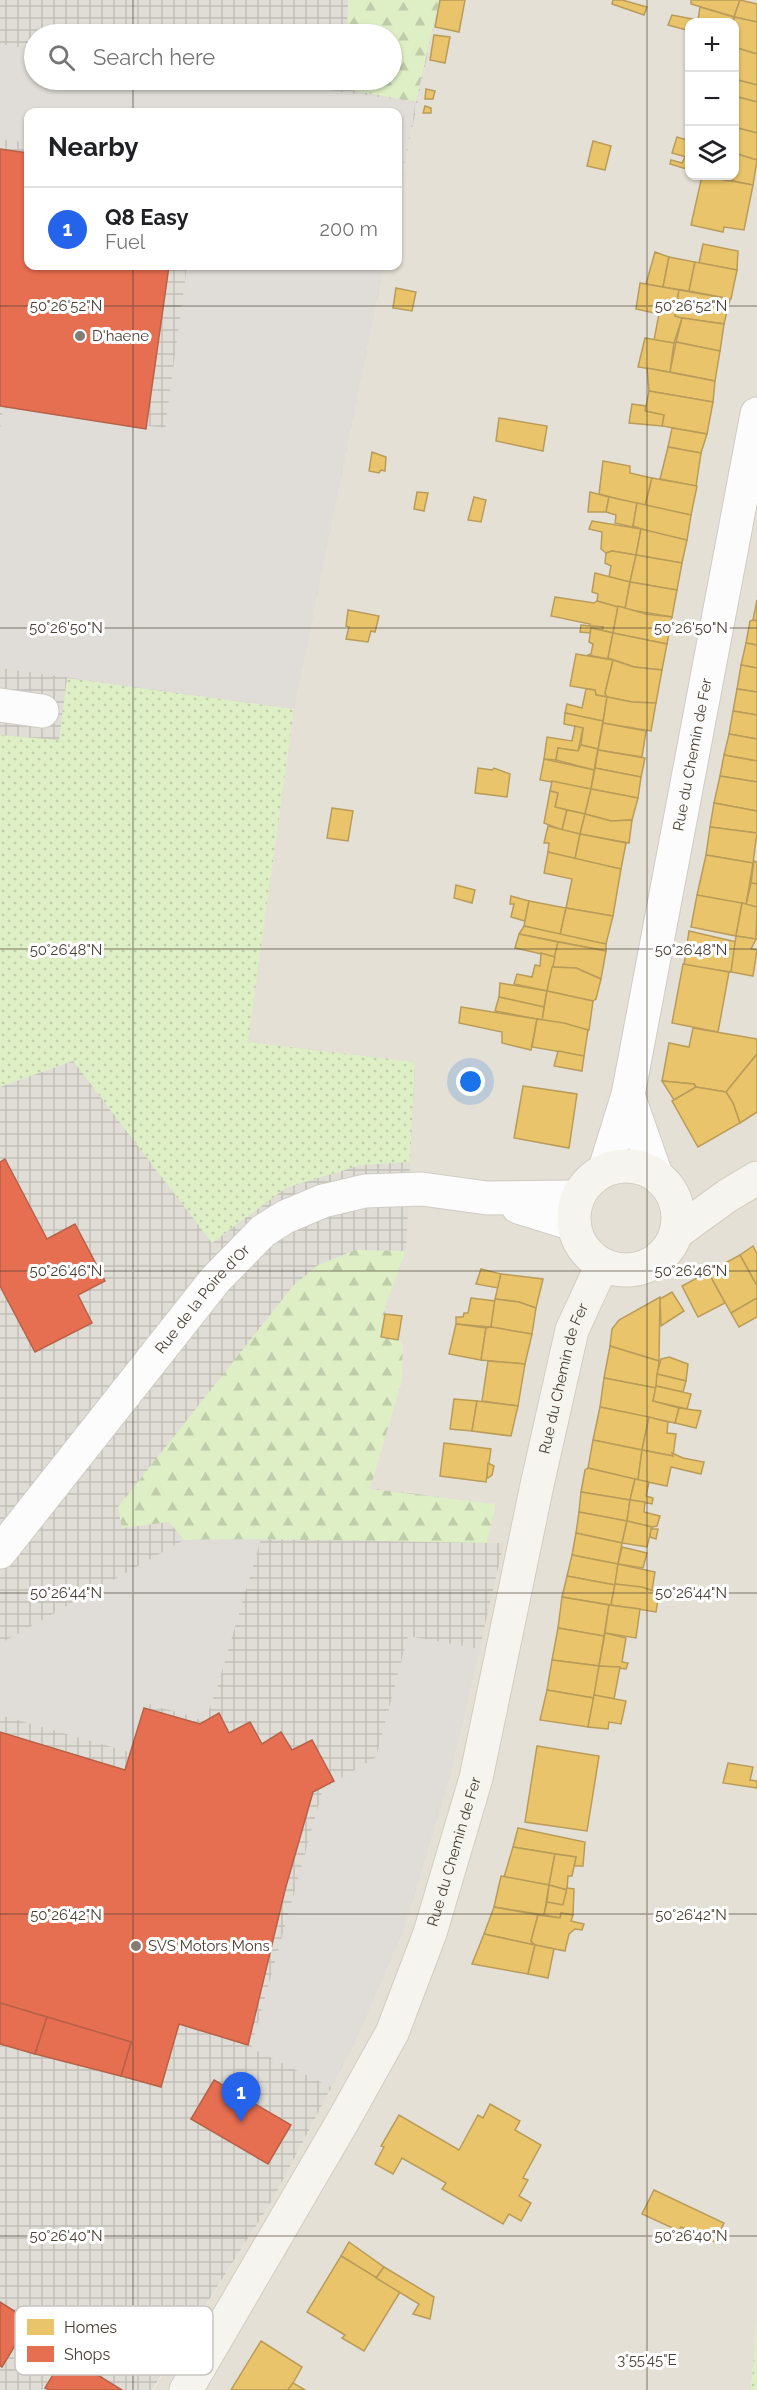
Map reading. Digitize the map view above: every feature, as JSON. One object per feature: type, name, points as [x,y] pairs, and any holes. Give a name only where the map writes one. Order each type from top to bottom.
[{"type":"main road","points":[[665,1186],[678,1220],[676,1233],[668,1250],[660,1258],[644,1268],[619,1270],[602,1265],[588,1254],[578,1241],[575,1210],[583,1186],[605,1169],[621,1166],[639,1167],[665,1186],[727,1196]]},
{"type":"main road","points":[[676,1233],[727,1196],[757,1178]]},
{"type":"main road","name":"Rue du Chemin de Fer","points":[[213,2344],[343,2121],[392,2032],[430,1933],[476,1778],[572,1330],[602,1265]]},
{"type":"main road","name":"Rue du Chemin de Fer","points":[[186,2390],[195,2375]]},
{"type":"street","name":"Rue du Chemin de Fer","points":[[605,1169],[628,1095],[757,414]]},
{"type":"street","points":[[0,705],[42,711]]},
{"type":"street","points":[[628,1095],[665,1186]]},
{"type":"street","name":"Rue de la Poire d'Or","points":[[0,1552],[215,1280],[263,1231],[285,1217],[323,1201],[365,1191],[422,1189],[575,1210]]},
{"type":"shaded area","points":[[0,0],[439,0],[402,177],[402,108],[24,108],[24,270],[383,270],[294,709],[248,1042],[415,1062],[406,1251],[384,1310],[369,1488],[496,1504],[487,1543],[504,1543],[450,1775],[403,1931],[354,2044],[273,2199],[205,2306],[15,2306],[15,2375],[162,2375],[152,2390],[0,2390]]},
{"type":"shaded area","points":[[439,0],[757,0],[757,2320],[751,2390],[153,2390],[162,2375],[213,2375],[213,2306],[206,2306],[273,2199],[354,2044],[403,1931],[503,1543],[487,1543],[495,1504],[369,1489],[401,1383],[403,1347],[384,1310],[406,1251],[248,1042],[294,709],[383,270],[402,270],[402,177]]},
{"type":"shaded area","points":[[0,44],[24,48],[24,90],[328,90],[416,102],[402,175],[402,108],[24,108],[24,142],[0,139]]},
{"type":"shaded area","points":[[186,270],[383,270],[294,709],[0,668],[0,430],[3,408],[165,428]]},
{"type":"shaded area","points":[[261,1539],[205,1721],[150,1704],[136,1754],[0,1715],[0,1644],[184,1540]]},
{"type":"shaded area","points":[[408,1636],[480,1649],[450,1775],[403,1931],[354,2044],[331,2087],[251,2048],[323,1789],[376,1757]]},
{"type":"green space","points":[[348,0],[439,0],[416,102],[350,90],[402,90],[402,24],[347,24]]},
{"type":"green space","points":[[67,678],[294,709],[248,1042],[415,1062],[410,1162],[361,1165],[286,1188],[212,1243],[73,1061],[0,1087],[0,735],[59,740]]},
{"type":"green space","points":[[355,1250],[406,1251],[384,1310],[403,1347],[401,1383],[370,1489],[496,1504],[487,1543],[184,1540],[169,1522],[122,1528],[118,1507],[293,1286],[318,1265]]},
{"type":"green space","points":[[757,2320],[757,2390],[751,2390]]},
{"type":"building: Homes","points":[[440,0],[465,0],[459,32],[435,27]]},
{"type":"building: Homes","points":[[613,0],[622,0],[647,7],[644,15],[612,4]]},
{"type":"building: Homes","points":[[691,0],[740,0],[734,17],[691,4]]},
{"type":"building: Homes","points":[[740,0],[757,4],[757,22],[734,17]]},
{"type":"building: Homes","points":[[700,7],[734,17],[734,18],[698,18]]},
{"type":"building: Homes","points":[[672,15],[688,18],[685,18],[685,30],[668,25]]},
{"type":"building: Homes","points":[[739,18],[757,22],[757,54],[739,49]]},
{"type":"building: Homes","points":[[434,35],[450,37],[445,63],[430,60]]},
{"type":"building: Homes","points":[[739,49],[757,54],[757,85],[739,80]]},
{"type":"building: Homes","points":[[739,80],[757,85],[757,102],[739,97]]},
{"type":"building: Homes","points":[[426,89],[435,91],[433,99],[425,99]]},
{"type":"building: Homes","points":[[739,97],[757,102],[757,133],[739,128]]},
{"type":"building: Homes","points":[[425,106],[431,108],[431,113],[423,113]]},
{"type":"building: Homes","points":[[739,128],[757,133],[757,160],[739,155]]},
{"type":"building: Homes","points":[[677,137],[685,139],[685,157],[672,153]]},
{"type":"building: Homes","points":[[593,141],[611,146],[605,170],[587,166]]},
{"type":"building: Homes","points":[[739,155],[757,160],[753,185],[729,180],[739,180]]},
{"type":"building: Homes","points":[[685,157],[685,168],[670,164],[671,160],[682,163]]},
{"type":"building: Homes","points":[[701,180],[725,180],[753,185],[744,230],[724,227],[723,232],[691,225]]},
{"type":"building: Homes","points":[[703,244],[738,251],[737,270],[699,263]]},
{"type":"building: Homes","points":[[655,252],[669,257],[663,287],[646,284]]},
{"type":"building: Homes","points":[[669,257],[695,262],[689,291],[663,287]]},
{"type":"building: Homes","points":[[695,262],[737,270],[731,299],[689,291]]},
{"type":"building: Homes","points":[[640,283],[679,290],[675,316],[682,318],[674,343],[654,340],[659,314],[636,309]]},
{"type":"building: Homes","points":[[396,288],[416,292],[412,311],[393,308]]},
{"type":"building: Homes","points":[[679,290],[730,299],[724,324],[675,316]]},
{"type":"building: Homes","points":[[682,318],[724,324],[720,351],[676,342]]},
{"type":"building: Homes","points":[[645,338],[674,343],[670,372],[638,367]]},
{"type":"building: Homes","points":[[676,342],[720,351],[715,381],[670,372]]},
{"type":"building: Homes","points":[[647,368],[715,381],[713,402],[649,391]]},
{"type":"building: Homes","points":[[649,391],[713,402],[707,434],[662,426],[664,415],[645,411]]},
{"type":"building: Homes","points":[[632,404],[646,406],[645,411],[664,415],[662,426],[629,423]]},
{"type":"building: Homes","points":[[499,418],[547,426],[543,451],[496,441]]},
{"type":"building: Homes","points":[[672,428],[707,434],[701,453],[668,447]]},
{"type":"building: Homes","points":[[668,447],[701,453],[696,486],[660,479]]},
{"type":"building: Homes","points":[[372,452],[386,457],[385,471],[381,470],[379,473],[369,471]]},
{"type":"building: Homes","points":[[603,461],[630,466],[630,473],[652,478],[645,506],[599,494]]},
{"type":"building: Homes","points":[[652,478],[697,486],[691,515],[645,506]]},
{"type":"building: Homes","points":[[417,492],[428,493],[424,511],[414,509]]},
{"type":"building: Homes","points":[[590,492],[609,497],[606,512],[588,512]]},
{"type":"building: Homes","points":[[474,497],[486,500],[481,522],[468,520]]},
{"type":"building: Homes","points":[[609,497],[637,503],[633,526],[637,528],[615,523],[616,515],[606,512]]},
{"type":"building: Homes","points":[[637,503],[691,515],[687,540],[633,526]]},
{"type":"building: Homes","points":[[592,521],[641,529],[636,555],[612,551],[606,553],[601,549],[602,532],[589,529]]},
{"type":"building: Homes","points":[[641,529],[687,540],[682,563],[636,555]]},
{"type":"building: Homes","points":[[612,551],[636,555],[630,582],[609,577],[611,566],[605,563],[606,553]]},
{"type":"building: Homes","points":[[636,555],[682,563],[677,590],[630,582]]},
{"type":"building: Homes","points":[[595,573],[630,582],[625,609],[597,601],[598,594],[592,592]]},
{"type":"building: Homes","points":[[630,582],[677,590],[672,617],[625,609]]},
{"type":"building: Homes","points":[[555,597],[594,603],[597,601],[618,607],[613,633],[602,630],[603,627],[551,616]]},
{"type":"building: Homes","points":[[757,600],[757,621],[753,620]]},
{"type":"building: Homes","points":[[618,606],[646,614],[672,617],[667,644],[613,633]]},
{"type":"building: Homes","points":[[348,610],[379,616],[375,632],[371,631],[368,642],[346,639],[349,627],[346,626]]},
{"type":"building: Homes","points":[[750,621],[757,621],[757,645],[746,643]]},
{"type":"building: Homes","points":[[581,625],[603,627],[602,630],[591,628],[590,633],[580,632]]},
{"type":"building: Homes","points":[[591,628],[613,633],[608,658],[613,660],[588,655],[591,654],[593,644],[589,642]]},
{"type":"building: Homes","points":[[613,633],[667,644],[662,670],[634,667],[608,658]]},
{"type":"building: Homes","points":[[746,643],[757,645],[757,668],[741,665]]},
{"type":"building: Homes","points":[[576,654],[613,660],[605,693],[607,697],[596,695],[595,690],[570,686]]},
{"type":"building: Homes","points":[[613,660],[634,667],[662,670],[656,703],[632,702],[607,697],[605,693]]},
{"type":"building: Homes","points":[[741,665],[757,668],[757,692],[737,689]]},
{"type":"building: Homes","points":[[586,689],[595,690],[596,695],[607,697],[603,721],[565,713],[567,704],[582,708]]},
{"type":"building: Homes","points":[[737,689],[757,692],[757,715],[733,711]]},
{"type":"building: Homes","points":[[607,697],[632,702],[656,703],[651,731],[603,723]]},
{"type":"building: Homes","points":[[733,711],[757,715],[757,739],[729,734]]},
{"type":"building: Homes","points":[[565,713],[603,721],[598,749],[581,745],[583,728],[564,724]]},
{"type":"building: Homes","points":[[603,723],[646,731],[642,757],[598,750]]},
{"type":"building: Homes","points":[[575,726],[583,728],[578,751],[558,748],[556,760],[544,759],[547,737],[572,741]]},
{"type":"building: Homes","points":[[729,734],[757,739],[757,761],[724,755]]},
{"type":"building: Homes","points":[[581,745],[598,749],[594,770],[556,760],[558,748],[578,751]]},
{"type":"building: Homes","points":[[598,750],[645,758],[641,777],[595,768]]},
{"type":"building: Homes","points":[[724,755],[757,761],[757,782],[720,776]]},
{"type":"building: Homes","points":[[544,759],[594,770],[591,789],[540,780]]},
{"type":"building: Homes","points":[[478,768],[492,770],[494,768],[510,774],[507,797],[475,793]]},
{"type":"building: Homes","points":[[595,768],[641,777],[638,798],[591,789]]},
{"type":"building: Homes","points":[[720,776],[757,782],[757,811],[714,803]]},
{"type":"building: Homes","points":[[552,781],[591,789],[585,814],[555,807],[558,793],[550,791]]},
{"type":"building: Homes","points":[[591,789],[638,798],[632,820],[611,821],[585,814]]},
{"type":"building: Homes","points":[[550,791],[558,793],[555,807],[567,810],[562,830],[544,823]]},
{"type":"building: Homes","points":[[714,803],[757,811],[757,833],[710,827]]},
{"type":"building: Homes","points":[[332,808],[353,811],[348,841],[327,838]]},
{"type":"building: Homes","points":[[567,810],[585,814],[580,834],[562,830]]},
{"type":"building: Homes","points":[[585,814],[611,821],[632,820],[629,843],[580,834]]},
{"type":"building: Homes","points":[[548,826],[580,834],[575,859],[548,852],[549,843],[544,843]]},
{"type":"building: Homes","points":[[710,827],[757,833],[753,863],[706,855]]},
{"type":"building: Homes","points":[[580,834],[626,843],[621,869],[575,859]]},
{"type":"building: Homes","points":[[548,852],[621,869],[613,916],[566,908],[572,879],[544,873]]},
{"type":"building: Homes","points":[[706,855],[753,863],[746,905],[697,895]]},
{"type":"building: Homes","points":[[754,861],[757,862],[757,884],[751,883]]},
{"type":"building: Homes","points":[[751,883],[757,884],[757,907],[746,905]]},
{"type":"building: Homes","points":[[456,885],[475,890],[472,903],[454,898]]},
{"type":"building: Homes","points":[[697,895],[742,903],[736,936],[691,927]]},
{"type":"building: Homes","points":[[511,896],[529,901],[525,921],[511,917],[514,904],[510,904]]},
{"type":"building: Homes","points":[[529,901],[566,908],[560,935],[524,926]]},
{"type":"building: Homes","points":[[742,903],[757,907],[756,939],[736,936]]},
{"type":"building: Homes","points":[[566,908],[613,916],[606,944],[560,935]]},
{"type":"building: Homes","points":[[524,926],[606,944],[606,951],[519,934]]},
{"type":"building: Homes","points":[[689,931],[737,942],[731,972],[684,965]]},
{"type":"building: Homes","points":[[519,934],[558,942],[555,957],[515,948]]},
{"type":"building: Homes","points":[[736,936],[756,939],[751,949],[757,950],[753,976],[731,972]]},
{"type":"building: Homes","points":[[558,942],[606,951],[601,979],[576,968],[552,967]]},
{"type":"building: Homes","points":[[541,953],[555,957],[547,991],[514,984],[517,974],[532,977],[535,965],[540,966]]},
{"type":"building: Homes","points":[[683,964],[729,972],[718,1032],[672,1023]]},
{"type":"building: Homes","points":[[552,967],[576,968],[601,979],[596,999],[593,1001],[547,991]]},
{"type":"building: Homes","points":[[500,983],[547,991],[544,1007],[499,997]]},
{"type":"building: Homes","points":[[547,991],[593,1001],[589,1030],[542,1020]]},
{"type":"building: Homes","points":[[499,997],[544,1007],[542,1020],[495,1011]]},
{"type":"building: Homes","points":[[461,1007],[537,1019],[531,1050],[502,1043],[502,1032],[459,1023]]},
{"type":"building: Homes","points":[[537,1019],[588,1030],[584,1056],[532,1047]]},
{"type":"building: Homes","points":[[693,1028],[757,1039],[757,1054],[726,1092],[696,1087],[694,1084],[662,1081],[669,1043],[689,1047]]},
{"type":"building: Homes","points":[[558,1051],[584,1056],[582,1071],[554,1066]]},
{"type":"building: Homes","points":[[757,1054],[757,1112],[740,1123],[733,1103],[726,1092]]},
{"type":"building: Homes","points":[[662,1081],[694,1084],[696,1087],[674,1100]]},
{"type":"building: Homes","points":[[523,1086],[577,1094],[569,1148],[514,1138]]},
{"type":"building: Homes","points":[[696,1087],[726,1092],[733,1103],[740,1123],[698,1147],[672,1101]]},
{"type":"building: Homes","points":[[753,1246],[757,1254],[757,1286],[740,1255]]},
{"type":"building: Homes","points":[[740,1255],[757,1286],[757,1298],[731,1313],[708,1272]]},
{"type":"building: Homes","points":[[481,1269],[501,1274],[498,1288],[476,1284]]},
{"type":"building: Homes","points":[[708,1272],[725,1303],[698,1317],[682,1286]]},
{"type":"building: Homes","points":[[501,1274],[543,1279],[536,1308],[519,1302],[495,1299]]},
{"type":"building: Homes","points":[[672,1292],[684,1311],[661,1326],[660,1299]]},
{"type":"building: Homes","points":[[660,1297],[659,1361],[610,1346],[612,1329],[619,1320]]},
{"type":"building: Homes","points":[[471,1298],[495,1301],[491,1327],[456,1324],[456,1317],[463,1317],[464,1313],[468,1313]]},
{"type":"building: Homes","points":[[757,1298],[757,1317],[739,1327],[731,1313]]},
{"type":"building: Homes","points":[[495,1299],[519,1302],[536,1308],[532,1334],[491,1327]]},
{"type":"building: Homes","points":[[385,1314],[402,1316],[398,1340],[381,1337]]},
{"type":"building: Homes","points":[[456,1324],[486,1328],[481,1360],[449,1354]]},
{"type":"building: Homes","points":[[486,1328],[532,1334],[525,1364],[481,1360]]},
{"type":"building: Homes","points":[[610,1346],[659,1361],[656,1388],[604,1378]]},
{"type":"building: Homes","points":[[669,1357],[688,1364],[686,1381],[657,1374],[661,1359]]},
{"type":"building: Homes","points":[[488,1361],[525,1364],[518,1406],[482,1401]]},
{"type":"building: Homes","points":[[657,1374],[686,1381],[683,1392],[656,1386]]},
{"type":"building: Homes","points":[[604,1378],[656,1388],[653,1401],[679,1408],[675,1423],[600,1407]]},
{"type":"building: Homes","points":[[656,1386],[691,1394],[687,1409],[653,1401]]},
{"type":"building: Homes","points":[[454,1399],[477,1401],[472,1431],[450,1429]]},
{"type":"building: Homes","points":[[477,1401],[518,1406],[511,1436],[472,1431]]},
{"type":"building: Homes","points":[[600,1407],[649,1417],[642,1450],[593,1440]]},
{"type":"building: Homes","points":[[679,1408],[701,1411],[696,1428],[675,1423]]},
{"type":"building: Homes","points":[[649,1417],[668,1422],[667,1433],[676,1434],[673,1456],[642,1450]]},
{"type":"building: Homes","points":[[593,1440],[642,1450],[638,1480],[588,1468]]},
{"type":"building: Homes","points":[[444,1443],[491,1449],[486,1482],[440,1476]]},
{"type":"building: Homes","points":[[642,1450],[673,1456],[672,1453],[683,1458],[704,1462],[701,1474],[671,1467],[667,1486],[638,1480]]},
{"type":"building: Homes","points":[[488,1463],[494,1466],[492,1475],[488,1478],[487,1477]]},
{"type":"building: Homes","points":[[588,1468],[635,1479],[630,1500],[581,1492],[585,1470]]},
{"type":"building: Homes","points":[[635,1479],[649,1482],[646,1496],[653,1498],[652,1504],[630,1500]]},
{"type":"building: Homes","points":[[581,1492],[630,1500],[627,1521],[579,1512]]},
{"type":"building: Homes","points":[[630,1500],[645,1502],[644,1512],[660,1516],[657,1526],[652,1527],[627,1521]]},
{"type":"building: Homes","points":[[579,1512],[627,1521],[622,1543],[576,1533]]},
{"type":"building: Homes","points":[[627,1521],[652,1527],[647,1547],[622,1543]]},
{"type":"building: Homes","points":[[651,1529],[658,1529],[656,1539],[650,1537]]},
{"type":"building: Homes","points":[[576,1533],[622,1543],[618,1564],[572,1555]]},
{"type":"building: Homes","points":[[622,1547],[647,1553],[643,1568],[618,1564]]},
{"type":"building: Homes","points":[[572,1555],[618,1564],[615,1585],[567,1576]]},
{"type":"building: Homes","points":[[618,1564],[655,1572],[652,1590],[615,1584]]},
{"type":"building: Homes","points":[[567,1576],[615,1585],[611,1605],[562,1597]]},
{"type":"building: Homes","points":[[615,1584],[642,1587],[659,1593],[656,1612],[611,1605]]},
{"type":"building: Homes","points":[[562,1597],[609,1605],[604,1636],[558,1628]]},
{"type":"building: Homes","points":[[609,1605],[640,1609],[636,1638],[605,1633]]},
{"type":"building: Homes","points":[[558,1628],[604,1636],[599,1666],[552,1660]]},
{"type":"building: Homes","points":[[605,1633],[626,1638],[622,1662],[628,1663],[626,1669],[599,1666]]},
{"type":"building: Homes","points":[[552,1660],[599,1666],[594,1698],[547,1690]]},
{"type":"building: Homes","points":[[599,1666],[620,1667],[614,1699],[594,1695]]},
{"type":"building: Homes","points":[[547,1690],[594,1698],[588,1727],[540,1720]]},
{"type":"building: Homes","points":[[594,1695],[626,1701],[621,1724],[609,1722],[608,1729],[588,1727]]},
{"type":"building: Homes","points":[[537,1746],[599,1756],[587,1831],[525,1822]]},
{"type":"building: Homes","points":[[728,1763],[753,1767],[750,1780],[757,1781],[757,1788],[723,1783]]},
{"type":"building: Homes","points":[[518,1828],[585,1842],[583,1866],[574,1866],[576,1857],[513,1847]]},
{"type":"building: Homes","points":[[513,1847],[555,1854],[549,1885],[504,1877]]},
{"type":"building: Homes","points":[[555,1854],[576,1857],[572,1876],[568,1876],[567,1890],[549,1885]]},
{"type":"building: Homes","points":[[501,1876],[549,1885],[544,1915],[494,1907]]},
{"type":"building: Homes","points":[[549,1885],[567,1890],[563,1905],[547,1902]]},
{"type":"building: Homes","points":[[567,1888],[574,1889],[573,1915],[561,1913],[560,1918],[544,1915],[547,1902],[563,1905]]},
{"type":"building: Homes","points":[[494,1907],[538,1915],[531,1941],[535,1945],[484,1934]]},
{"type":"building: Homes","points":[[561,1913],[573,1915],[571,1921],[584,1924],[582,1930],[575,1929],[569,1934],[565,1951],[535,1945],[531,1941],[538,1915],[560,1918]]},
{"type":"building: Homes","points":[[484,1934],[535,1945],[528,1974],[472,1964]]},
{"type":"building: Homes","points":[[535,1945],[554,1949],[548,1978],[528,1974]]},
{"type":"building: Homes","points":[[490,2104],[520,2121],[515,2130],[541,2145],[523,2178],[528,2180],[519,2196],[531,2203],[521,2221],[509,2214],[503,2224],[442,2189],[446,2183],[402,2158],[393,2174],[375,2164],[384,2147],[381,2146],[399,2115],[459,2150],[478,2115],[483,2118]]},
{"type":"building: Homes","points":[[654,2190],[724,2223],[715,2242],[681,2227],[679,2231],[642,2214]]},
{"type":"building: Homes","points":[[349,2242],[384,2267],[376,2278],[341,2256]]},
{"type":"building: Homes","points":[[341,2256],[400,2292],[364,2351],[342,2338],[345,2335],[307,2312]]},
{"type":"building: Homes","points":[[384,2267],[434,2297],[430,2319],[413,2314],[419,2304],[376,2278]]},
{"type":"building: Homes","points":[[261,2341],[302,2367],[293,2383],[288,2390],[231,2390]]},
{"type":"building: Homes","points":[[293,2383],[305,2390],[288,2390]]},
{"type":"building: Shops","name":"D'haene","points":[[0,149],[24,152],[24,270],[168,270],[146,429],[0,406]]},
{"type":"building: Shops","points":[[5,1159],[47,1239],[75,1224],[105,1281],[78,1295],[92,1323],[35,1352],[0,1286],[0,1162]]},
{"type":"building: Shops","name":"SVS Motors Mons","points":[[144,1708],[200,1724],[219,1713],[229,1733],[250,1722],[262,1744],[281,1732],[292,1750],[312,1740],[334,1781],[313,1792],[285,1890],[248,2045],[179,2024],[161,2087],[121,2076],[131,2042],[0,2003],[0,1732],[125,1770]]},
{"type":"building: Shops","points":[[0,2003],[47,2017],[35,2054],[0,2044]]},
{"type":"building: Shops","points":[[47,2017],[131,2042],[121,2076],[35,2054]]},
{"type":"building: Shops","points":[[214,2080],[291,2125],[268,2164],[191,2119]]},
{"type":"building: Shops","points":[[0,2302],[15,2312],[15,2346],[2,2367],[0,2366]]},
{"type":"building: Shops","points":[[53,2375],[98,2375],[122,2390],[49,2390],[45,2388]]},
{"type":"place","name":"D'haene","points":[[80,336]]},
{"type":"place","name":"SVS Motors Mons","points":[[136,1946]]},
{"type":"place","name":"Q8 Easy","points":[[241,2122]]}]
